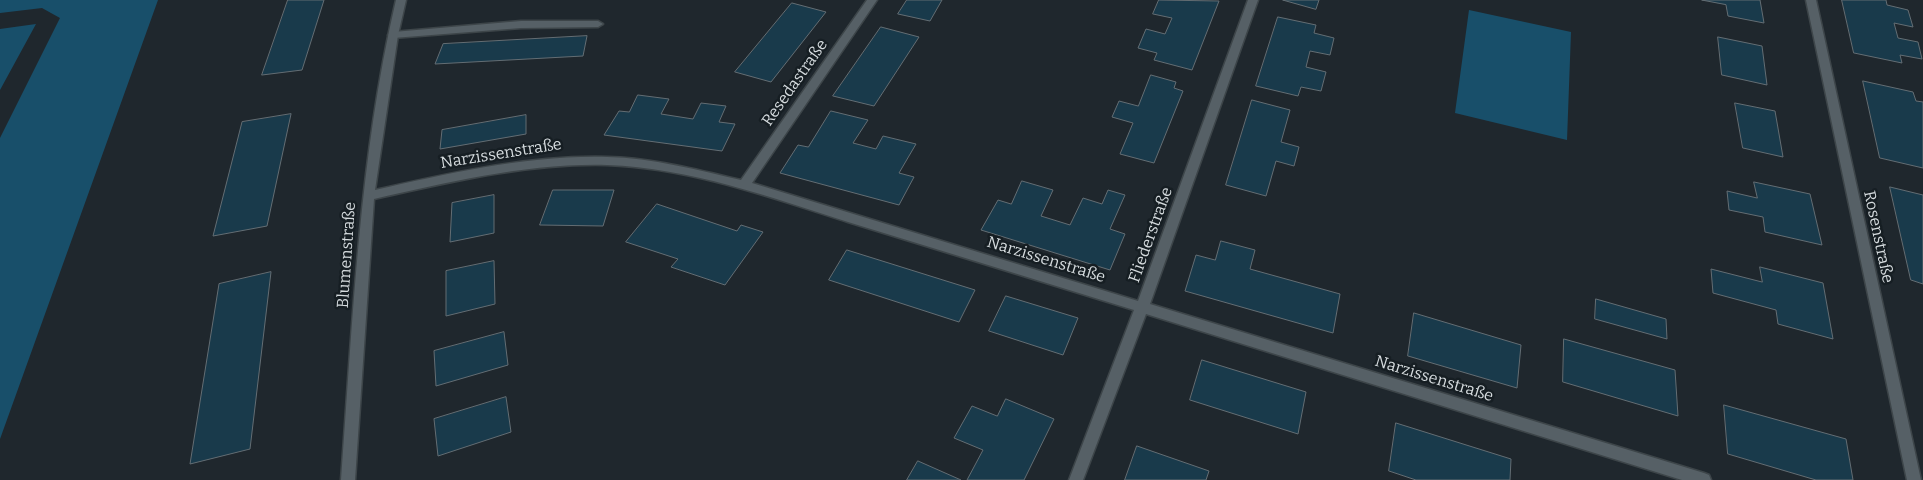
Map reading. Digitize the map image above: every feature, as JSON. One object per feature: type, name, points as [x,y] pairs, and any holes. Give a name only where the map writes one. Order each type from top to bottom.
[{"type":"street","name":"Blumenstraße","points":[[348,480],[368,196],[393,35],[401,0]]},
{"type":"street","name":"Resedastraße","points":[[744,185],[872,0]]},
{"type":"street","name":"Fliederstraße","points":[[1076,480],[1142,308],[1253,0]]},
{"type":"street","name":"Rosenstraße","points":[[1811,0],[1914,480]]},
{"type":"street","points":[[393,35],[498,25],[557,22],[598,24]]},
{"type":"street","name":"Narzissenstraße","points":[[368,196],[474,173],[534,163],[574,161],[642,163],[673,168],[744,185],[1704,480]]},
{"type":"shaded area","points":[[0,0],[158,0],[0,439],[0,138],[60,18],[42,8],[0,13]]},
{"type":"shaded area","points":[[1469,10],[1571,32],[1567,140],[1455,113]]},
{"type":"shaded area","points":[[36,24],[0,90],[0,29]]},
{"type":"building","points":[[288,0],[324,0],[302,70],[262,75]]},
{"type":"building","points":[[907,0],[942,0],[930,21],[898,14]]},
{"type":"building","points":[[1159,0],[1219,1],[1192,70],[1154,60],[1157,53],[1138,48],[1146,29],[1165,34],[1172,18],[1153,14]]},
{"type":"building","points":[[1283,0],[1319,0],[1316,9]]},
{"type":"building","points":[[1702,0],[1760,0],[1764,23],[1728,16],[1726,5]]},
{"type":"building","points":[[1842,0],[1886,0],[1887,5],[1908,10],[1913,27],[1894,23],[1898,38],[1918,42],[1922,59],[1900,55],[1902,63],[1854,53]]},
{"type":"building","points":[[792,3],[826,12],[771,82],[735,72]]},
{"type":"building","points":[[1278,17],[1316,25],[1314,33],[1334,38],[1330,55],[1310,51],[1306,67],[1326,72],[1321,91],[1301,87],[1298,96],[1256,86]]},
{"type":"building","points":[[881,27],[919,37],[874,106],[833,96]]},
{"type":"building","points":[[587,36],[583,56],[435,64],[443,44]]},
{"type":"building","points":[[1718,37],[1762,46],[1767,85],[1722,75]]},
{"type":"building","points":[[1151,75],[1176,82],[1174,88],[1183,91],[1154,163],[1120,154],[1133,123],[1112,117],[1119,101],[1138,106]]},
{"type":"building","points":[[1863,81],[1913,92],[1916,101],[1923,102],[1923,168],[1880,158]]},
{"type":"building","points":[[638,95],[669,99],[661,114],[693,119],[701,103],[726,106],[719,122],[735,124],[722,151],[604,135],[619,111],[629,112]]},
{"type":"building","points":[[1252,100],[1290,110],[1281,142],[1299,147],[1294,166],[1276,161],[1266,196],[1226,185]]},
{"type":"building","points":[[1735,103],[1775,111],[1783,157],[1743,148]]},
{"type":"building","points":[[831,111],[868,120],[853,143],[876,149],[883,136],[916,144],[899,173],[914,177],[899,205],[780,173],[798,145],[808,147]]},
{"type":"building","points":[[291,114],[267,226],[213,236],[242,122]]},
{"type":"building","points":[[526,115],[526,134],[440,149],[442,130]]},
{"type":"building","points":[[1022,181],[1053,190],[1041,216],[1070,225],[1083,198],[1102,204],[1108,190],[1125,195],[1110,229],[1125,234],[1110,270],[981,230],[998,200],[1011,204]]},
{"type":"building","points":[[1754,182],[1810,194],[1822,245],[1765,232],[1763,217],[1729,210],[1727,191],[1757,198]]},
{"type":"building","points":[[1890,187],[1923,195],[1923,284],[1911,280]]},
{"type":"building","points":[[553,190],[614,190],[603,226],[540,225]]},
{"type":"building","points":[[494,195],[494,233],[450,242],[452,203]]},
{"type":"building","points":[[657,204],[737,231],[741,225],[763,232],[725,285],[671,267],[678,259],[626,242]]},
{"type":"building","points":[[1221,241],[1255,250],[1250,269],[1340,294],[1333,333],[1185,291],[1196,255],[1215,260]]},
{"type":"building","points":[[847,250],[975,290],[959,322],[829,280]]},
{"type":"building","points":[[494,261],[495,304],[446,316],[446,271]]},
{"type":"building","points":[[1760,267],[1823,283],[1833,339],[1778,324],[1776,310],[1713,293],[1711,269],[1762,282]]},
{"type":"building","points":[[271,272],[250,449],[190,464],[219,284]]},
{"type":"building","points":[[1006,296],[1078,318],[1063,355],[989,331]]},
{"type":"building","points":[[1596,299],[1666,319],[1667,339],[1595,319]]},
{"type":"building","points":[[1414,313],[1521,345],[1517,388],[1408,356]]},
{"type":"building","points":[[504,332],[508,365],[436,386],[434,351]]},
{"type":"building","points":[[1564,339],[1675,370],[1678,416],[1563,382]]},
{"type":"building","points":[[1202,360],[1306,392],[1298,434],[1190,400]]},
{"type":"building","points":[[506,397],[511,432],[438,456],[434,419]]},
{"type":"building","points":[[1006,399],[1054,419],[1024,480],[967,480],[983,450],[954,438],[972,406],[997,416]]},
{"type":"building","points":[[1724,405],[1846,439],[1853,480],[1816,480],[1728,454]]},
{"type":"building","points":[[1396,423],[1511,459],[1510,480],[1416,480],[1389,471]]},
{"type":"building","points":[[1137,446],[1209,471],[1206,480],[1125,480]]},
{"type":"building","points":[[918,461],[961,480],[907,480]]}]
